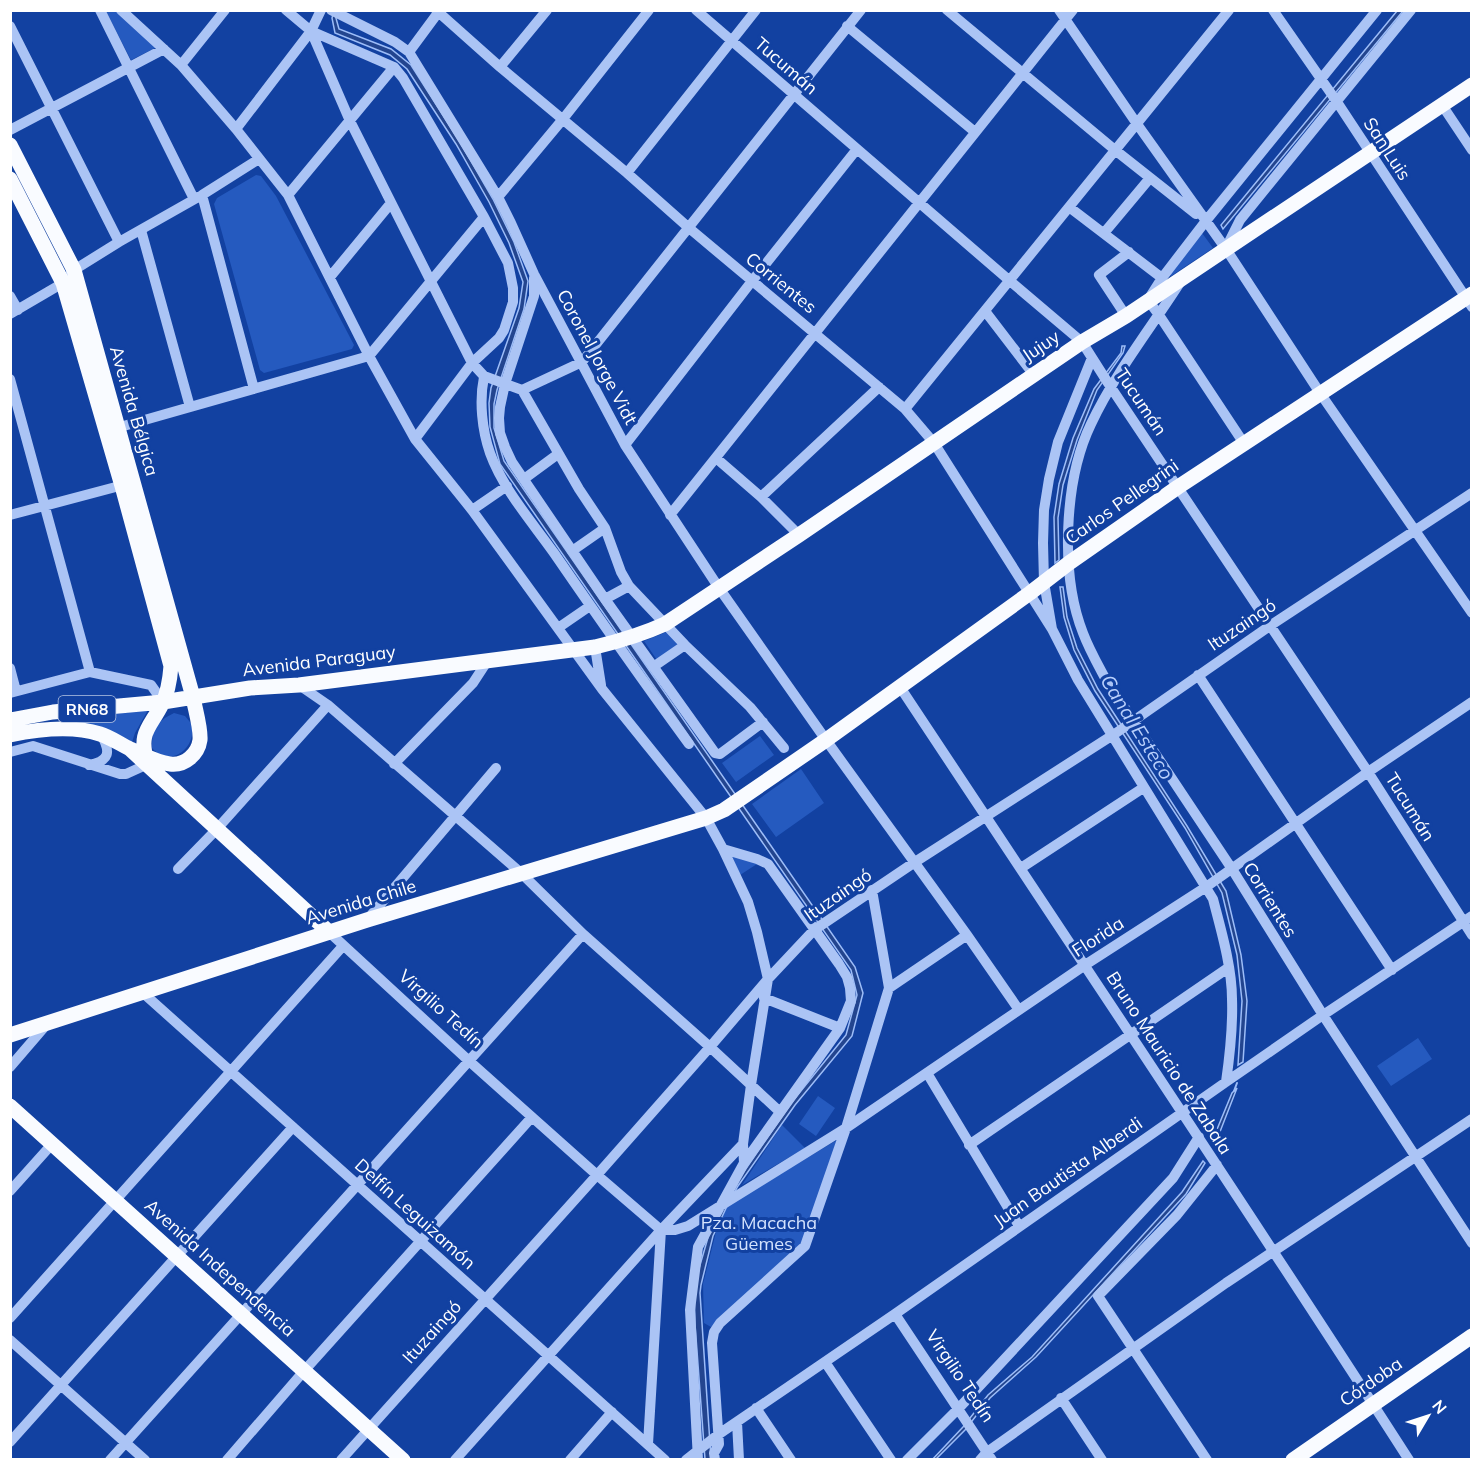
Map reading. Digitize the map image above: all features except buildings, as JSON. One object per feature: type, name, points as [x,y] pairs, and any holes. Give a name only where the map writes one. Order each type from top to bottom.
[{"type":"main road","name":"Jujuy","points":[[632,637],[665,624],[1082,342],[1126,316],[1472,85]]},
{"type":"main road","name":"Avenida Bélgica","points":[[10,145],[74,270],[112,429]]},
{"type":"main road","name":"Avenida Bélgica","points":[[10,178],[63,284],[112,429],[192,697]]},
{"type":"main road","name":"Carlos Pellegrini","points":[[724,810],[826,740],[1069,563],[1243,442],[1470,300]]},
{"type":"main road","name":"Avenida Bélgica","points":[[128,484],[171,666],[164,702]]},
{"type":"main road","name":"Avenida Paraguay","points":[[10,720],[53,712],[164,702],[250,688],[299,685],[573,650],[595,647],[632,637]]},
{"type":"main road","points":[[183,663],[197,681],[213,686],[250,688]]},
{"type":"main road","points":[[164,702],[145,733],[143,746],[146,760],[170,765],[180,764],[194,755],[200,739],[192,697]]},
{"type":"main road","name":"RN68","points":[[10,735],[63,729],[81,730],[101,734],[146,760]]},
{"type":"main road","name":"Virgilio Tedín","points":[[146,760],[216,830],[329,932]]},
{"type":"main road","name":"Avenida Chile","points":[[10,1035],[367,920],[706,818],[724,810]]},
{"type":"main road","name":"Avenida Independencia","points":[[10,1106],[403,1460]]},
{"type":"main road","name":"Córdoba","points":[[1293,1460],[1472,1336]]},
{"type":"street","points":[[100,10],[198,197],[254,389]]},
{"type":"street","points":[[121,10],[181,66],[236,129],[288,195],[369,356],[415,439],[472,510],[602,689],[706,818],[723,849],[748,902],[768,979],[743,1144],[744,1163]]},
{"type":"street","points":[[181,66],[225,10]]},
{"type":"street","points":[[286,10],[311,31],[394,68],[403,78],[484,217],[508,263],[513,302],[504,330],[499,338],[472,363],[415,439]]},
{"type":"street","points":[[236,129],[311,31],[321,10]]},
{"type":"street","points":[[500,67],[547,10]]},
{"type":"street","points":[[498,197],[649,10]]},
{"type":"street","name":"Tucumán","points":[[696,10],[1082,342],[1467,919],[1472,935]]},
{"type":"street","points":[[627,173],[756,10]]},
{"type":"street","points":[[522,390],[582,362],[861,10]]},
{"type":"street","points":[[946,10],[1205,222]]},
{"type":"street","points":[[905,409],[1229,10]]},
{"type":"street","name":"San Luis","points":[[1273,10],[1470,300]]},
{"type":"street","points":[[1243,442],[1148,300],[1205,222],[1377,10]]},
{"type":"street","points":[[1226,249],[1240,220],[1411,10]]},
{"type":"street","points":[[409,51],[438,11]]},
{"type":"street","name":"Corrientes","points":[[438,11],[500,67],[905,409],[934,443],[1052,629],[1078,680],[1114,735],[1143,788],[1208,886],[1222,936],[1232,997],[1231,1041],[1226,1082]]},
{"type":"street","name":"Coronel Jorge Vidt","points":[[334,12],[396,42],[409,51],[498,197],[534,274],[625,445],[719,588],[1018,1010]]},
{"type":"street","points":[[670,515],[1023,74],[1066,13],[1137,124],[1226,249],[1320,393],[1472,613]]},
{"type":"street","points":[[10,26],[119,242]]},
{"type":"street","points":[[847,26],[975,132]]},
{"type":"street","points":[[311,31],[350,121],[472,363],[487,378],[522,390],[579,489],[605,528],[621,572],[629,586],[685,645],[750,707],[784,748]]},
{"type":"street","points":[[10,130],[164,50]]},
{"type":"street","points":[[288,195],[394,68]]},
{"type":"street","points":[[1442,105],[1472,150]]},
{"type":"street","points":[[625,445],[857,149]]},
{"type":"street","points":[[10,296],[14,312],[63,284],[74,270],[119,242],[260,159]]},
{"type":"street","points":[[1104,233],[1150,178]]},
{"type":"street","points":[[330,276],[391,203]]},
{"type":"street","points":[[1069,207],[1162,278]]},
{"type":"street","points":[[112,429],[369,356],[484,217]]},
{"type":"street","points":[[141,230],[190,406]]},
{"type":"street","points":[[1126,316],[1099,275],[1129,252]]},
{"type":"street","points":[[534,274],[534,296],[505,384],[500,407],[500,433],[512,462],[653,668],[715,753],[720,754],[764,722]]},
{"type":"street","name":"Corrientes","points":[[1184,276],[1109,385],[1079,455],[1070,502],[1069,563],[1073,601],[1082,632],[1131,723],[1471,1240]]},
{"type":"street","points":[[985,311],[1034,375]]},
{"type":"street","name":"Corrientes","points":[[1052,629],[1044,582],[1044,510],[1058,442],[1092,358]]},
{"type":"street","points":[[487,378],[481,400],[485,436],[490,453],[507,486],[689,744]]},
{"type":"street","points":[[10,379],[90,672]]},
{"type":"street","points":[[761,497],[879,387]]},
{"type":"street","points":[[524,479],[558,454]]},
{"type":"street","points":[[716,458],[761,497],[799,535]]},
{"type":"street","points":[[10,515],[128,484]]},
{"type":"street","points":[[472,510],[507,486]]},
{"type":"street","name":"Ituzaingó","points":[[340,1460],[814,930],[985,816],[1114,735],[1271,625],[1472,493]]},
{"type":"street","points":[[572,551],[605,528]]},
{"type":"street","points":[[605,599],[629,586]]},
{"type":"street","points":[[558,628],[590,606]]},
{"type":"street","points":[[653,668],[685,645]]},
{"type":"street","points":[[595,647],[602,689]]},
{"type":"street","points":[[394,764],[473,683],[488,660]]},
{"type":"street","points":[[10,669],[13,692],[90,672],[151,685],[164,702]]},
{"type":"street","points":[[1198,675],[1392,970]]},
{"type":"street","points":[[299,685],[328,705],[521,873],[583,934],[780,1112]]},
{"type":"street","name":"Bruno Mauricio de Zabala","points":[[900,687],[1199,1137],[1409,1460]]},
{"type":"street","name":"Florida","points":[[723,1203],[846,1128],[1085,965],[1208,886],[1368,772],[1472,702]]},
{"type":"street","points":[[178,869],[328,705]]},
{"type":"street","points":[[89,765],[101,763],[106,758],[108,750],[101,734]]},
{"type":"street","points":[[10,752],[33,747],[120,774],[126,774],[146,760]]},
{"type":"street","points":[[367,920],[496,768]]},
{"type":"street","points":[[1021,868],[1143,788]]},
{"type":"street","points":[[697,1455],[690,1310],[698,1247],[744,1163],[840,1028],[851,1001],[847,977],[840,964],[768,864],[723,849]]},
{"type":"street","points":[[715,1460],[714,1453],[719,1444],[712,1343],[714,1332],[720,1323],[805,1246],[846,1128],[890,988],[872,890]]},
{"type":"street","name":"Juan Bautista Alberdi","points":[[686,1460],[697,1455],[718,1434],[895,1314],[1226,1082],[1467,919]]},
{"type":"street","name":"Virgilio Tedín","points":[[329,932],[468,1060],[661,1230]]},
{"type":"street","points":[[110,1460],[583,934]]},
{"type":"street","points":[[890,988],[967,935]]},
{"type":"street","points":[[10,1318],[343,946]]},
{"type":"street","points":[[969,1145],[1228,968]]},
{"type":"street","name":"Delfín Leguizamón","points":[[142,992],[665,1460]]},
{"type":"street","points":[[764,998],[840,1028]]},
{"type":"street","points":[[10,1067],[50,1022]]},
{"type":"street","points":[[927,1073],[1019,1226]]},
{"type":"street","points":[[227,1460],[532,1117]]},
{"type":"street","points":[[986,1457],[1061,1398],[1274,1251],[1472,1119]]},
{"type":"street","points":[[10,1442],[293,1127]]},
{"type":"street","points":[[908,1460],[961,1412],[1173,1178],[1199,1137]]},
{"type":"street","points":[[10,1191],[53,1143]]},
{"type":"street","points":[[455,1460],[661,1230],[743,1144]]},
{"type":"street","points":[[1207,1460],[1098,1296],[1177,1215],[1217,1165]]},
{"type":"street","points":[[661,1230],[675,1230],[688,1226],[723,1203]]},
{"type":"street","points":[[648,1444],[661,1230]]},
{"type":"street","name":"Virgilio Tedín","points":[[895,1314],[961,1412],[986,1457]]},
{"type":"street","points":[[10,1340],[145,1460]]},
{"type":"street","points":[[825,1362],[891,1460]]},
{"type":"street","points":[[1061,1398],[1102,1460]]},
{"type":"street","points":[[756,1408],[791,1460]]},
{"type":"street","points":[[570,1460],[612,1412]]},
{"type":"street","points":[[736,1422],[739,1460]]},
{"type":"green space","points":[[106,11],[116,11],[157,47],[131,60]]},
{"type":"green space","points":[[256,175],[261,176],[276,196],[354,345],[352,349],[264,373],[260,370],[214,204],[217,198]]},
{"type":"green space","points":[[1202,233],[1213,248],[1171,276],[1169,273]]},
{"type":"green space","points":[[669,631],[680,644],[657,660],[644,641]]},
{"type":"green space","points":[[148,710],[132,742],[62,722],[62,720]]},
{"type":"green space","points":[[174,713],[185,716],[190,722],[191,738],[185,750],[166,757],[159,755],[152,748],[153,735],[156,726]]},
{"type":"green space","points":[[760,736],[774,755],[736,782],[722,763]]},
{"type":"green space","points":[[801,769],[824,803],[776,837],[752,804]]},
{"type":"green space","points":[[731,854],[757,864],[740,875]]},
{"type":"green space","points":[[1418,1038],[1432,1059],[1391,1086],[1377,1066]]},
{"type":"green space","points":[[818,1096],[835,1108],[816,1136],[799,1124]]},
{"type":"green space","points":[[782,1125],[805,1148],[742,1185]]},
{"type":"green space","name":"Pza. Macacha Güemes","points":[[837,1140],[804,1244],[718,1323],[711,1327],[704,1323],[703,1284],[716,1232],[727,1206]]},
{"type":"shaded area","points":[[334,11],[339,29],[391,49],[411,65],[460,142],[493,199],[514,242],[528,281],[524,309],[494,404],[494,428],[504,461],[855,967],[863,993],[852,1036],[795,1105],[738,1186],[713,1236],[700,1293],[711,1459],[705,1459],[694,1286],[709,1234],[734,1186],[792,1102],[846,1035],[857,995],[851,970],[500,464],[490,427],[489,403],[491,388],[519,308],[523,282],[509,243],[456,144],[407,69],[390,55],[335,33],[332,18]]},
{"type":"shaded area","points":[[1397,11],[1403,11],[1223,229],[1221,225]]},
{"type":"shaded area","points":[[1122,346],[1125,346],[1123,353],[1097,390],[1077,440],[1063,485],[1058,518],[1059,560],[1055,563],[1054,517],[1059,484],[1073,438],[1094,389],[1121,353]]},
{"type":"shaded area","points":[[1060,587],[1063,587],[1067,617],[1077,648],[1098,689],[1187,826],[1226,891],[1241,955],[1247,1001],[1243,1062],[1238,1065],[1242,1001],[1237,955],[1222,893],[1185,828],[1095,691],[1074,650],[1064,617]]},
{"type":"shaded area","points":[[1237,1088],[1216,1142],[1213,1139],[1232,1093]]},
{"type":"shaded area","points":[[1203,1161],[1205,1163],[1186,1194],[1036,1357],[990,1398],[965,1430],[936,1459],[932,1460],[963,1427],[988,1395],[1032,1357],[1182,1192]]},
{"type":"waterway","points":[[1234,1091],[1237,1083]]},
{"type":"water label","name":"Canal Esteco","points":[[1137,727]]}]
